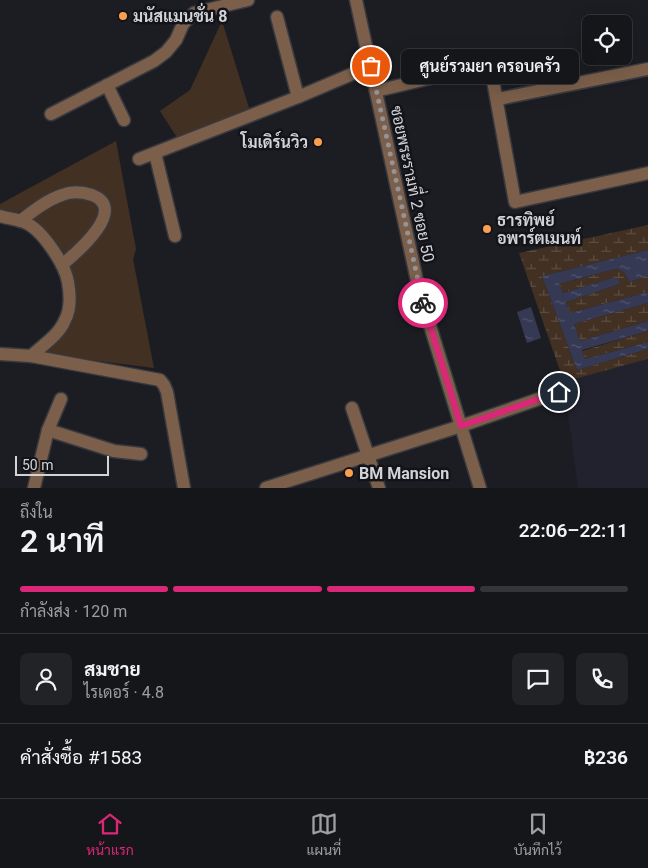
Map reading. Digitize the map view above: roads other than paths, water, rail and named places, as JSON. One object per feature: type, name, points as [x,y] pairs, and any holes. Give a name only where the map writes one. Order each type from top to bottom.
[{"type":"street","points":[[51,114],[154,61],[166,52],[176,40],[183,24],[194,13],[248,0]]},
{"type":"street","name":"ซอยพระรามที่ 2 ซอย 50","points":[[356,0],[419,290],[480,488]]},
{"type":"street","points":[[277,18],[298,97]]},
{"type":"street","points":[[376,90],[490,64],[498,99],[515,202],[648,173]]},
{"type":"street","points":[[139,159],[298,97],[371,66]]},
{"type":"street","points":[[498,99],[648,69]]},
{"type":"street","points":[[107,85],[124,120]]},
{"type":"street","points":[[155,153],[175,236]]},
{"type":"street","points":[[20,221],[44,205],[71,192],[88,194],[101,199],[105,204],[105,210],[99,227],[85,244],[62,265]]},
{"type":"street","points":[[0,216],[28,224],[41,234],[62,265],[68,280],[70,303],[66,320],[57,332],[30,356]]},
{"type":"street","points":[[0,354],[30,356],[160,380],[167,392],[184,488]]},
{"type":"street","points":[[266,488],[461,426],[559,392]]},
{"type":"street","points":[[34,488],[48,430],[61,399]]},
{"type":"street","points":[[352,408],[379,488]]},
{"type":"street","points":[[48,430],[114,451],[141,454]]},
{"type":"water","points":[[648,250],[648,276],[629,282],[621,270],[615,269],[559,284],[563,293],[612,278],[618,279],[620,284],[566,302],[570,313],[648,292],[648,303],[574,324],[580,341],[648,321],[648,331],[582,350],[585,359],[648,342],[648,349],[577,370],[542,276]]},
{"type":"water","points":[[531,307],[541,338],[527,343],[517,312]]},
{"type":"place","name":"มนัสแมนชั่่น 8","points":[[123,16]]},
{"type":"place","name":"ศูนย์รวมยา ครอบครัว","points":[[371,66]]},
{"type":"place","name":"โมเดิร์นวิว","points":[[318,142]]},
{"type":"place","name":"ธารทิพย์ อพาร์ตเมนท์","points":[[487,229]]},
{"type":"place","name":"BM Mansion","points":[[349,473]]}]
